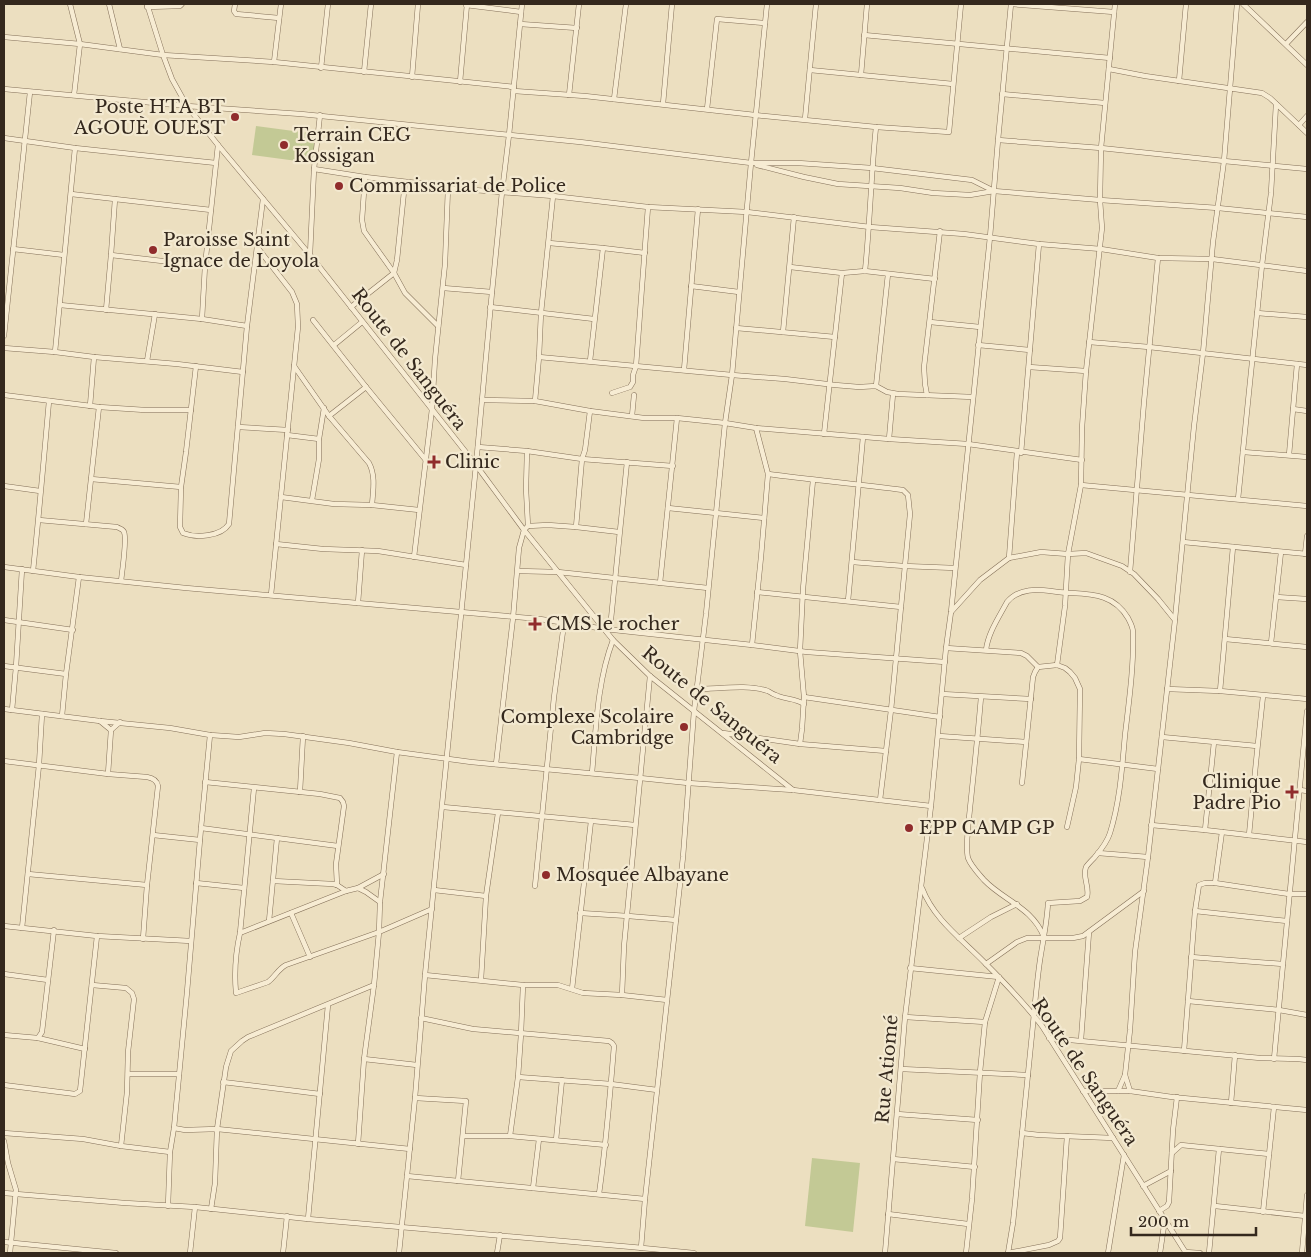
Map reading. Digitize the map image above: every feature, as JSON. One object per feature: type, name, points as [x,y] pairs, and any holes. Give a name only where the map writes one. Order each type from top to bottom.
[{"type":"street","points":[[70,4],[80,44],[74,95]]},
{"type":"street","points":[[109,4],[120,50]]},
{"type":"street","points":[[147,5],[180,6],[182,4]]},
{"type":"street","points":[[235,4],[234,11],[236,14],[279,18]]},
{"type":"street","points":[[274,62],[281,4]]},
{"type":"street","points":[[321,68],[328,4]]},
{"type":"street","points":[[364,72],[371,4]]},
{"type":"street","points":[[412,77],[418,4]]},
{"type":"street","points":[[460,82],[467,4],[521,12]]},
{"type":"street","points":[[399,1253],[490,307],[522,4]]},
{"type":"street","points":[[569,95],[579,4]]},
{"type":"street","points":[[614,99],[626,4]]},
{"type":"street","points":[[663,104],[672,4]]},
{"type":"street","points":[[641,1248],[683,857],[694,712],[725,423],[732,375],[755,115],[767,4]]},
{"type":"street","points":[[805,120],[816,4]]},
{"type":"street","points":[[860,75],[867,4]]},
{"type":"street","points":[[4,37],[80,44],[162,55],[274,62],[755,115],[949,132],[961,4]]},
{"type":"street","points":[[922,887],[990,238],[1011,4],[1114,12]]},
{"type":"street","points":[[1057,665],[1065,606],[1068,554],[1081,485],[1086,371],[1102,228],[1100,200],[1101,148],[1115,4]]},
{"type":"street","points":[[1179,81],[1186,4]]},
{"type":"street","points":[[1118,1091],[1125,1075],[1133,969],[1152,826],[1175,620],[1213,242],[1224,161],[1238,4]]},
{"type":"street","points":[[1243,4],[1307,65]]},
{"type":"street","name":"Route de Sanguéra","points":[[147,5],[162,55],[187,106],[310,255],[476,465],[524,530],[608,629],[613,640],[650,676],[793,790]]},
{"type":"street","points":[[708,109],[717,19],[764,24]]},
{"type":"street","points":[[1286,44],[1307,22]]},
{"type":"street","points":[[520,24],[577,28]]},
{"type":"street","points":[[864,36],[1110,58]]},
{"type":"street","points":[[1108,69],[1262,92],[1307,133]]},
{"type":"street","points":[[810,70],[953,84]]},
{"type":"street","points":[[4,89],[320,116],[580,142],[751,163],[798,163],[872,168],[972,180],[994,191]]},
{"type":"street","points":[[4,336],[6,300],[30,92]]},
{"type":"street","points":[[1002,94],[1105,104]]},
{"type":"street","points":[[1238,499],[1262,265],[1272,193],[1276,104]]},
{"type":"street","points":[[310,255],[314,169],[320,116]]},
{"type":"street","points":[[1299,125],[1307,116]]},
{"type":"street","points":[[865,271],[870,226],[872,168],[876,127]]},
{"type":"street","points":[[4,138],[75,148],[216,163]]},
{"type":"street","points":[[998,140],[1307,168]]},
{"type":"street","points":[[202,319],[205,266],[218,145]]},
{"type":"street","points":[[55,352],[75,148]]},
{"type":"street","points":[[751,163],[838,184],[970,195],[994,191],[1218,208],[1307,218]]},
{"type":"street","points":[[314,169],[448,188],[553,196],[648,207],[747,212],[870,226],[940,231],[1040,244],[1100,249],[1158,258],[1212,259],[1307,271]]},
{"type":"street","points":[[365,177],[362,226],[367,237],[394,273],[405,293],[438,326]]},
{"type":"street","points":[[351,307],[394,273],[405,182]]},
{"type":"street","points":[[414,557],[432,409],[438,326],[446,256],[448,188]]},
{"type":"street","points":[[70,194],[211,210]]},
{"type":"street","points":[[535,401],[540,313],[553,196]]},
{"type":"street","points":[[106,310],[115,199]]},
{"type":"street","points":[[196,366],[181,487],[180,527],[183,533],[207,535],[220,532],[228,527],[230,519],[247,326],[263,199]]},
{"type":"street","points":[[612,393],[632,385],[633,372],[636,366],[648,207]]},
{"type":"street","points":[[684,370],[698,209]]},
{"type":"street","points":[[783,332],[794,217]]},
{"type":"street","points":[[927,395],[924,375],[940,231]]},
{"type":"street","points":[[549,243],[645,253]]},
{"type":"street","points":[[1009,558],[1040,244]]},
{"type":"street","points":[[256,246],[292,292],[297,304],[298,328],[271,595]]},
{"type":"street","points":[[590,361],[603,248]]},
{"type":"street","points":[[13,249],[64,255]]},
{"type":"street","points":[[111,255],[205,266]]},
{"type":"street","points":[[1130,572],[1158,258]]},
{"type":"street","points":[[790,267],[842,273],[865,271],[935,279]]},
{"type":"street","points":[[824,434],[842,273]]},
{"type":"street","points":[[876,386],[888,274]]},
{"type":"street","points":[[691,286],[739,292]]},
{"type":"street","points":[[443,288],[492,292]]},
{"type":"street","points":[[60,305],[202,319],[247,326]]},
{"type":"street","points":[[490,307],[594,319]]},
{"type":"street","points":[[1257,312],[1307,317]]},
{"type":"street","points":[[147,361],[155,314]]},
{"type":"street","points":[[313,320],[425,459]]},
{"type":"street","points":[[334,346],[362,322]]},
{"type":"street","points":[[930,322],[980,328]]},
{"type":"street","points":[[736,328],[836,337]]},
{"type":"street","points":[[1089,342],[1307,365]]},
{"type":"street","points":[[978,345],[1030,350]]},
{"type":"street","points":[[4,348],[243,372]]},
{"type":"street","points":[[539,357],[785,379],[830,385],[876,386],[893,394],[914,396],[973,397]]},
{"type":"street","points":[[90,406],[94,358]]},
{"type":"street","points":[[1289,455],[1297,364]]},
{"type":"street","points":[[294,366],[329,416],[371,467],[374,477],[372,505]]},
{"type":"street","points":[[1029,367],[1086,371]]},
{"type":"street","points":[[329,416],[366,387]]},
{"type":"street","points":[[888,439],[893,394]]},
{"type":"street","points":[[4,395],[99,407],[191,410]]},
{"type":"street","points":[[632,416],[634,395]]},
{"type":"street","points":[[482,400],[535,401],[644,418],[678,418],[756,428],[968,444],[1082,460]]},
{"type":"street","points":[[33,571],[49,401]]},
{"type":"street","points":[[86,524],[99,407]]},
{"type":"street","points":[[312,500],[319,459],[319,439],[324,408]]},
{"type":"street","points":[[1293,409],[1307,411]]},
{"type":"street","points":[[576,527],[582,459],[590,411]]},
{"type":"street","points":[[660,583],[678,418]]},
{"type":"street","points":[[238,427],[287,432],[319,439]]},
{"type":"street","points":[[752,645],[768,474],[756,428]]},
{"type":"street","points":[[848,601],[863,437]]},
{"type":"street","points":[[478,447],[527,451],[582,459],[673,466]]},
{"type":"street","points":[[527,451],[528,526]]},
{"type":"street","points":[[1243,452],[1307,457]]},
{"type":"street","points":[[608,629],[627,462]]},
{"type":"street","points":[[768,474],[859,484],[907,492],[910,514],[891,710],[880,800]]},
{"type":"street","points":[[91,480],[181,487]]},
{"type":"street","points":[[800,744],[804,697],[800,651],[813,480]]},
{"type":"street","points":[[1081,485],[1307,506]]},
{"type":"street","points":[[4,486],[40,490]]},
{"type":"street","points":[[281,497],[334,504],[372,505],[420,510]]},
{"type":"street","points":[[668,508],[764,518]]},
{"type":"street","points":[[39,520],[117,528],[124,531],[125,542],[121,581]]},
{"type":"street","points":[[496,764],[514,618],[518,548],[524,530],[528,526],[548,525],[619,532]]},
{"type":"street","points":[[1183,542],[1306,554],[1307,536]]},
{"type":"street","points":[[276,544],[392,553],[466,565]]},
{"type":"street","points":[[1220,691],[1233,547]]},
{"type":"street","points":[[358,603],[362,550]]},
{"type":"street","points":[[951,612],[980,580],[1009,558],[1042,552],[1086,553],[1122,566],[1130,572],[1146,586],[1175,620]]},
{"type":"street","points":[[1271,643],[1281,552]]},
{"type":"street","points":[[852,562],[955,568]]},
{"type":"street","points":[[4,567],[79,577],[540,620],[800,651],[945,662]]},
{"type":"street","points":[[12,710],[22,570]]},
{"type":"street","points":[[518,571],[558,572],[708,588]]},
{"type":"street","points":[[62,716],[79,577]]},
{"type":"street","points":[[986,650],[988,639],[1007,602],[1015,594],[1038,589],[1101,596],[1108,599],[1127,616],[1133,630],[1130,691],[1120,791],[1110,833],[1107,841],[1087,866],[1085,872],[1088,889],[1087,897],[1080,901],[1048,903],[1033,1015],[1013,1223],[1008,1253],[1049,1246],[1060,1238],[1067,1136]]},
{"type":"street","points":[[757,592],[901,607]]},
{"type":"street","points":[[1276,597],[1307,599]]},
{"type":"street","points":[[4,620],[73,630]]},
{"type":"street","points":[[535,886],[554,697],[564,624]]},
{"type":"street","points":[[1225,639],[1307,647]]},
{"type":"street","points":[[592,773],[601,688],[606,661],[613,640]]},
{"type":"street","points":[[946,648],[1021,653],[1028,656],[1038,667]]},
{"type":"street","points":[[1038,667],[1057,665],[1065,668],[1075,678],[1080,689],[1079,759],[1076,787],[1067,827]]},
{"type":"street","points":[[4,666],[66,674]]},
{"type":"street","points":[[1022,783],[1033,677],[1038,667]]},
{"type":"street","points":[[622,995],[635,825],[650,676]]},
{"type":"street","points":[[1167,688],[1220,691],[1307,700]]},
{"type":"street","points":[[697,690],[756,689],[796,699],[804,704]]},
{"type":"street","points":[[942,694],[1031,699]]},
{"type":"street","points":[[1249,835],[1263,696]]},
{"type":"street","points":[[804,697],[940,717]]},
{"type":"street","points":[[981,697],[969,824],[968,857],[972,866],[985,881],[1036,920],[1044,938]]},
{"type":"street","points":[[4,708],[170,728],[210,735],[239,738],[273,733],[304,736],[447,760],[688,783],[793,790],[931,806]]},
{"type":"street","points":[[1274,1059],[1289,894],[1306,749],[1307,711]]},
{"type":"street","points":[[22,928],[39,765],[42,714]]},
{"type":"street","points":[[100,721],[111,730]]},
{"type":"street","points":[[108,774],[111,730],[120,722]]},
{"type":"street","points":[[722,733],[800,744],[886,751]]},
{"type":"street","points":[[168,1206],[170,1152],[174,1128],[210,735]]},
{"type":"street","points":[[300,792],[304,736]]},
{"type":"street","points":[[939,736],[1026,742]]},
{"type":"street","points":[[1162,737],[1257,746]]},
{"type":"street","points":[[1205,830],[1214,742]]},
{"type":"street","points":[[358,1144],[364,1059],[374,985],[380,902],[397,752]]},
{"type":"street","points":[[1079,759],[1158,769]]},
{"type":"street","points":[[4,761],[147,777],[153,778],[156,781],[158,786],[143,939]]},
{"type":"street","points":[[205,782],[336,796],[342,800],[344,806],[338,846],[337,885]]},
{"type":"street","points":[[254,788],[240,933],[234,969],[236,993],[263,985],[272,979],[282,968],[379,932],[432,909]]},
{"type":"street","points":[[1300,790],[1307,791]]},
{"type":"street","points":[[443,807],[635,825]]},
{"type":"street","points":[[481,980],[486,896],[498,813]]},
{"type":"street","points":[[572,989],[591,821]]},
{"type":"street","points":[[1152,826],[1307,842]]},
{"type":"street","points":[[201,828],[338,846]]},
{"type":"street","points":[[1215,883],[1222,832]]},
{"type":"street","points":[[153,835],[200,840]]},
{"type":"street","points":[[269,921],[277,838]]},
{"type":"street","points":[[1098,852],[1148,857]]},
{"type":"street","points":[[28,874],[147,885]]},
{"type":"street","points":[[240,933],[358,888],[384,874]]},
{"type":"street","points":[[273,880],[337,885],[346,891]]},
{"type":"street","points":[[196,883],[244,888]]},
{"type":"street","points":[[1184,1051],[1195,911],[1199,886],[1206,883],[1215,883],[1289,894],[1307,894]]},
{"type":"street","name":"Route de Sanguéra","points":[[922,887],[926,899],[933,910],[999,977],[1033,1015],[1185,1252]]},
{"type":"street","name":"Rue Atiomé","points":[[885,1253],[905,1017],[922,887]]},
{"type":"street","points":[[358,888],[380,902]]},
{"type":"street","points":[[434,890],[486,896]]},
{"type":"street","points":[[986,964],[1027,938],[1073,938],[1082,936],[1144,891]]},
{"type":"street","points":[[959,938],[991,917],[1017,904]]},
{"type":"street","points":[[1195,911],[1287,921]]},
{"type":"street","points":[[290,913],[310,957]]},
{"type":"street","points":[[580,914],[676,920]]},
{"type":"street","points":[[4,926],[97,936],[191,941]]},
{"type":"street","points":[[38,1038],[42,1034],[54,930]]},
{"type":"street","points":[[1081,1040],[1089,932]]},
{"type":"street","points":[[4,1085],[70,1094],[80,1091],[97,936]]},
{"type":"street","points":[[1191,957],[1283,964]]},
{"type":"street","points":[[910,968],[999,977],[985,1022],[966,1253]]},
{"type":"street","points":[[4,974],[48,980]]},
{"type":"street","points":[[425,975],[523,985],[558,985],[583,993],[667,1000]]},
{"type":"street","points":[[92,985],[126,988],[132,993],[134,999],[121,1146]]},
{"type":"street","points":[[212,1208],[217,1129],[226,1067],[231,1051],[242,1041],[268,1029],[374,985]]},
{"type":"street","points":[[510,1136],[518,1077],[523,985]]},
{"type":"street","points":[[1188,1001],[1279,1010],[1307,1015]]},
{"type":"street","points":[[308,1219],[328,1005]]},
{"type":"street","points":[[905,1017],[985,1022]]},
{"type":"street","points":[[421,1018],[473,1029],[612,1043],[614,1046],[611,1084],[600,1194]]},
{"type":"street","points":[[4,1035],[38,1038],[85,1049]]},
{"type":"street","points":[[1049,1038],[1235,1056],[1307,1060]]},
{"type":"street","points":[[1231,1103],[1235,1056]]},
{"type":"street","points":[[364,1059],[417,1065]]},
{"type":"street","points":[[901,1069],[1028,1075]]},
{"type":"street","points":[[128,1074],[179,1074]]},
{"type":"street","points":[[1125,1075],[1130,1092]]},
{"type":"street","points":[[518,1077],[611,1084],[657,1090]]},
{"type":"street","points":[[556,1140],[562,1080]]},
{"type":"street","points":[[224,1082],[320,1094]]},
{"type":"street","points":[[1083,1091],[1130,1092],[1307,1110]]},
{"type":"street","points":[[1159,1211],[1168,1203],[1172,1134],[1177,1097]]},
{"type":"street","points":[[415,1098],[466,1101],[458,1181]]},
{"type":"street","points":[[1263,1212],[1274,1107]]},
{"type":"street","points":[[897,1114],[978,1120]]},
{"type":"street","points":[[174,1128],[185,1130],[217,1129],[410,1149]]},
{"type":"street","points":[[4,1133],[83,1139],[170,1152]]},
{"type":"street","points":[[1022,1133],[1113,1138]]},
{"type":"street","points":[[1172,1134],[1181,1145],[1269,1154]]},
{"type":"street","points":[[463,1136],[510,1136],[606,1145]]},
{"type":"street","points":[[533,1188],[539,1139]]},
{"type":"street","points":[[4,1141],[16,1195],[10,1253]]},
{"type":"street","points":[[1172,1153],[1181,1145]]},
{"type":"street","points":[[1209,1253],[1219,1149]]},
{"type":"street","points":[[1108,1253],[1124,1155]]},
{"type":"street","points":[[893,1159],[974,1167]]},
{"type":"street","points":[[1143,1186],[1171,1170]]},
{"type":"street","points":[[407,1176],[645,1199]]},
{"type":"street","points":[[4,1193],[212,1208],[308,1219],[694,1253]]},
{"type":"street","points":[[1302,1253],[1307,1195]]},
{"type":"street","points":[[1214,1206],[1305,1216]]},
{"type":"street","points":[[190,1253],[195,1207]]},
{"type":"street","points":[[888,1214],[968,1224]]},
{"type":"street","points":[[283,1253],[287,1216]]},
{"type":"street","points":[[1160,1253],[1164,1219]]},
{"type":"street","points":[[497,1253],[500,1235]]},
{"type":"street","points":[[4,1242],[60,1250],[116,1253]]},
{"type":"street","points":[[632,1247],[632,1253]]},
{"type":"street","points":[[1185,1252],[1200,1253]]},
{"type":"green space","name":"Terrain CEG Kossigan","points":[[256,126],[316,134],[312,163],[252,155]]},
{"type":"green space","points":[[812,1158],[860,1163],[853,1232],[805,1226]]},
{"type":"place","name":"Poste HTA BT AGOUÈ OUEST","points":[[235,117]]},
{"type":"place","name":"Terrain CEG Kossigan","points":[[284,145]]},
{"type":"place","name":"Commissariat de Police","points":[[339,186]]},
{"type":"place","name":"Paroisse Saint Ignace de Loyola","points":[[153,250]]},
{"type":"place","name":"Clinic","points":[[434,462]]},
{"type":"place","name":"CMS le rocher","points":[[535,624]]},
{"type":"place","name":"Complexe Scolaire Cambridge","points":[[684,727]]},
{"type":"place","name":"Clinique Padre Pio","points":[[1292,792]]},
{"type":"place","name":"EPP CAMP GP","points":[[909,828]]},
{"type":"place","name":"Mosquée Albayane","points":[[546,875]]}]
